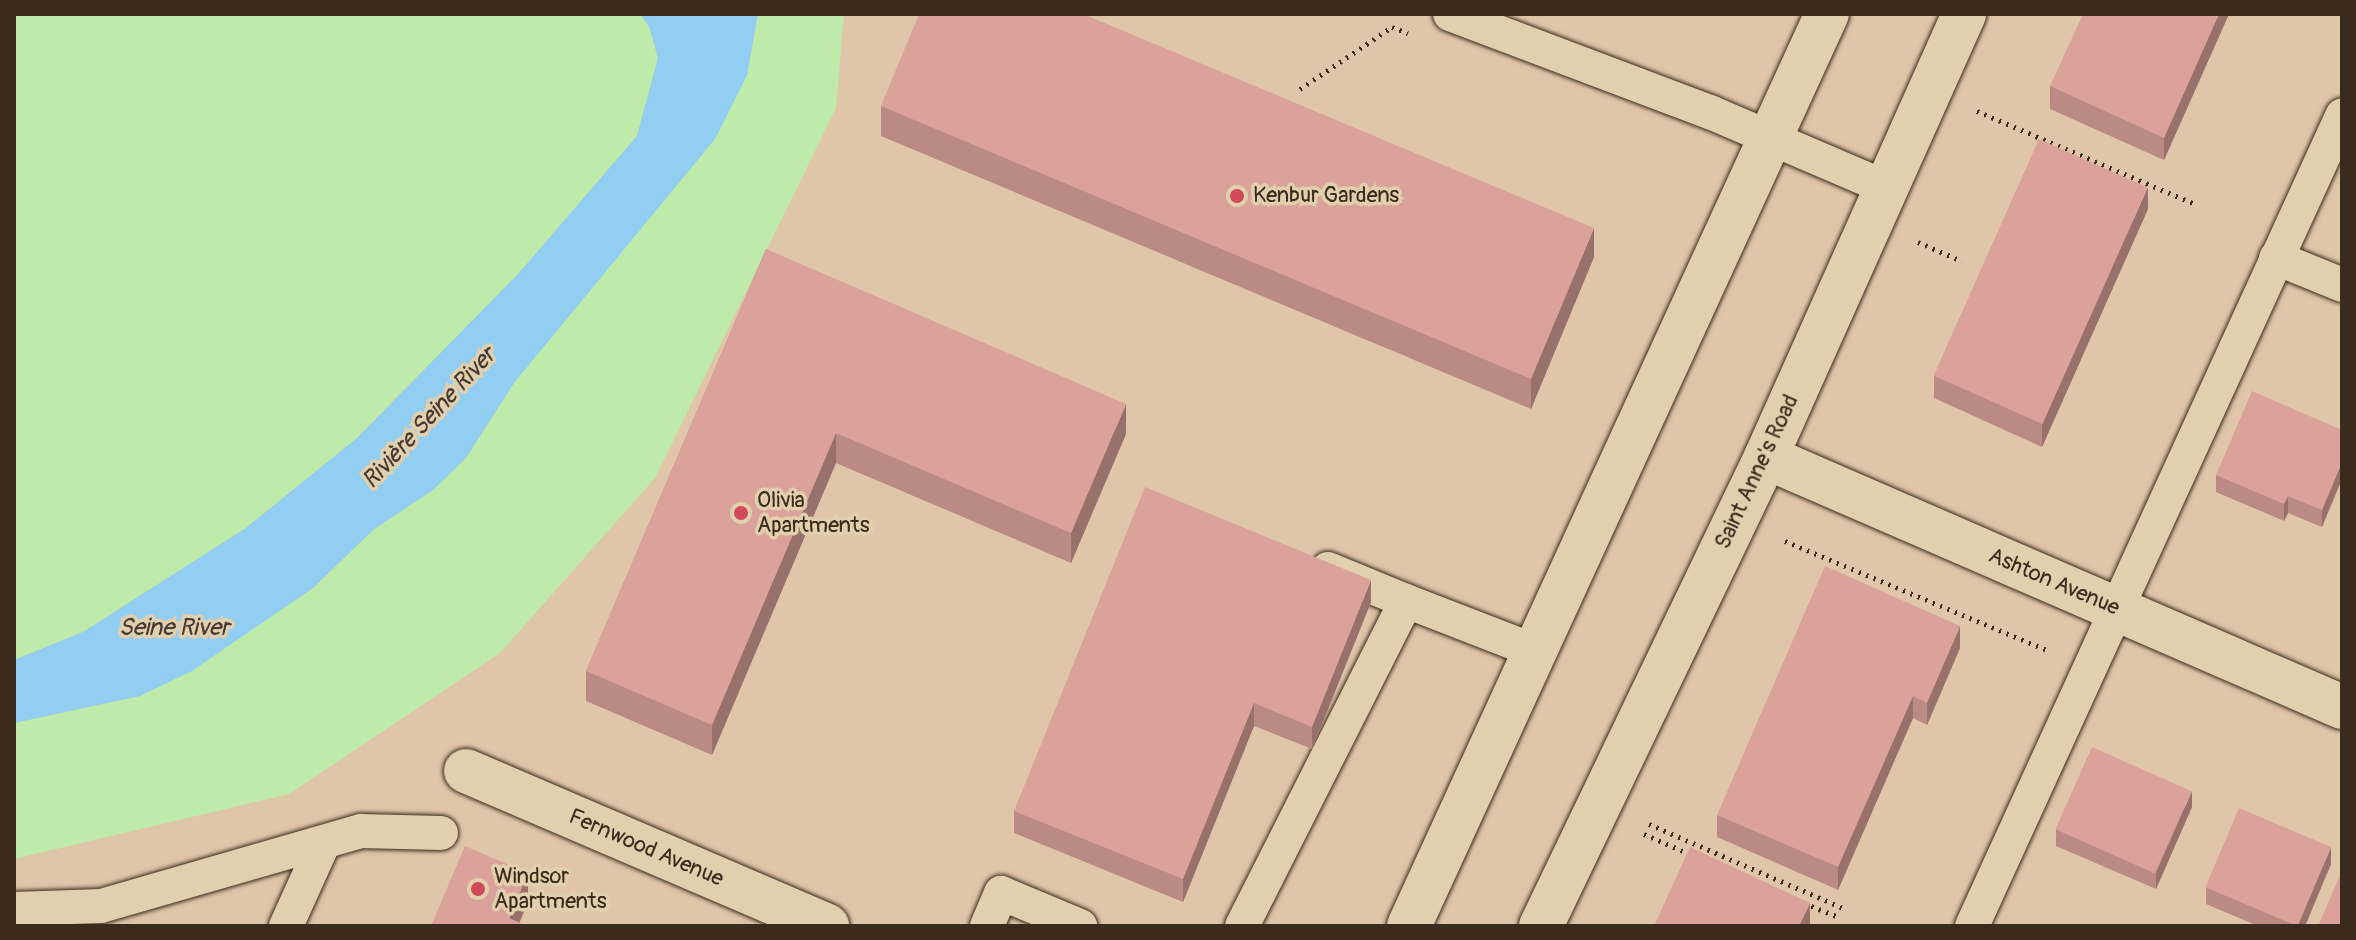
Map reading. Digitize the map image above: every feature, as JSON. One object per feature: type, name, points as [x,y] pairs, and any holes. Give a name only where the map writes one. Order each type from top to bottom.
[{"type":"main road","points":[[1409,926],[1827,14]]},
{"type":"main road","name":"Saint Anne's Road","points":[[1541,926],[1766,457],[1964,14]]},
{"type":"main road","name":"Ashton Avenue","points":[[1766,457],[2342,707]]},
{"type":"main road","name":"Fernwood Avenue","points":[[466,771],[827,926]]},
{"type":"lane","points":[[1450,14],[1771,136],[1885,187]]},
{"type":"lane","points":[[1972,926],[2342,116]]},
{"type":"lane","points":[[2276,258],[2342,285]]},
{"type":"lane","points":[[1294,554],[1535,651]]},
{"type":"lane","points":[[1242,926],[1406,601]]},
{"type":"lane","points":[[14,909],[97,916],[361,831],[441,833]]},
{"type":"lane","points":[[286,926],[324,842]]},
{"type":"lane","points":[[987,926],[1001,893],[1080,926]]},
{"type":"path","points":[[1977,110],[2197,205]]},
{"type":"path","points":[[1916,241],[1962,261]]},
{"type":"path","points":[[1780,539],[2088,668]]},
{"type":"path","points":[[1894,603],[1902,589]]},
{"type":"path","points":[[1649,824],[1843,908]]},
{"type":"path","points":[[1644,834],[1699,858]]},
{"type":"path","points":[[1795,899],[1837,916]]},
{"type":"green space","points":[[14,14],[640,14],[649,26],[658,58],[637,136],[519,273],[357,438],[246,528],[83,632],[14,660]]},
{"type":"green space","points":[[758,14],[844,14],[836,108],[655,478],[500,653],[289,794],[14,859],[14,723],[140,696],[313,588],[373,530],[433,490],[466,458],[514,383],[747,75]]},
{"type":"water","name":"Seine River","points":[[640,14],[758,14],[747,75],[715,139],[514,383],[466,458],[433,490],[373,530],[313,588],[192,671],[140,696],[14,723],[14,660],[83,632],[246,528],[357,438],[519,273],[637,136],[658,58],[649,26]]},
{"type":"building","name":"Kenbur Gardens","points":[[919,14],[1083,14],[1594,228],[1531,379],[881,106]]},
{"type":"building","points":[[2083,14],[2219,14],[2164,138],[2050,86]]},
{"type":"building","points":[[2039,139],[2148,187],[2042,424],[1934,376]]},
{"type":"building","name":"Olivia Apartments","points":[[766,249],[1126,404],[1071,533],[836,433],[712,725],[586,671]]},
{"type":"building","points":[[2252,391],[2342,430],[2342,462],[2322,510],[2288,496],[2284,504],[2216,475]]},
{"type":"building","points":[[1145,487],[1371,580],[1312,727],[1254,703],[1183,879],[1014,811]]},
{"type":"building","points":[[1825,566],[1960,626],[1927,703],[1913,696],[1838,867],[1717,815]]},
{"type":"building","points":[[2092,747],[2192,791],[2155,874],[2055,829]]},
{"type":"building","points":[[2239,808],[2331,847],[2298,926],[2205,887]]},
{"type":"building","points":[[465,846],[528,873],[509,918],[527,926],[431,926]]},
{"type":"building","points":[[1690,847],[1810,903],[1799,926],[1654,926]]},
{"type":"building","points":[[2342,871],[2342,926],[2318,926]]},
{"type":"place","name":"Kenbur Gardens","points":[[1237,196]]},
{"type":"place","name":"Olivia Apartments","points":[[741,513]]},
{"type":"place","name":"Windsor Apartments","points":[[478,889]]},
{"type":"water label","name":"Rivière Seine River","points":[[429,418]]}]
